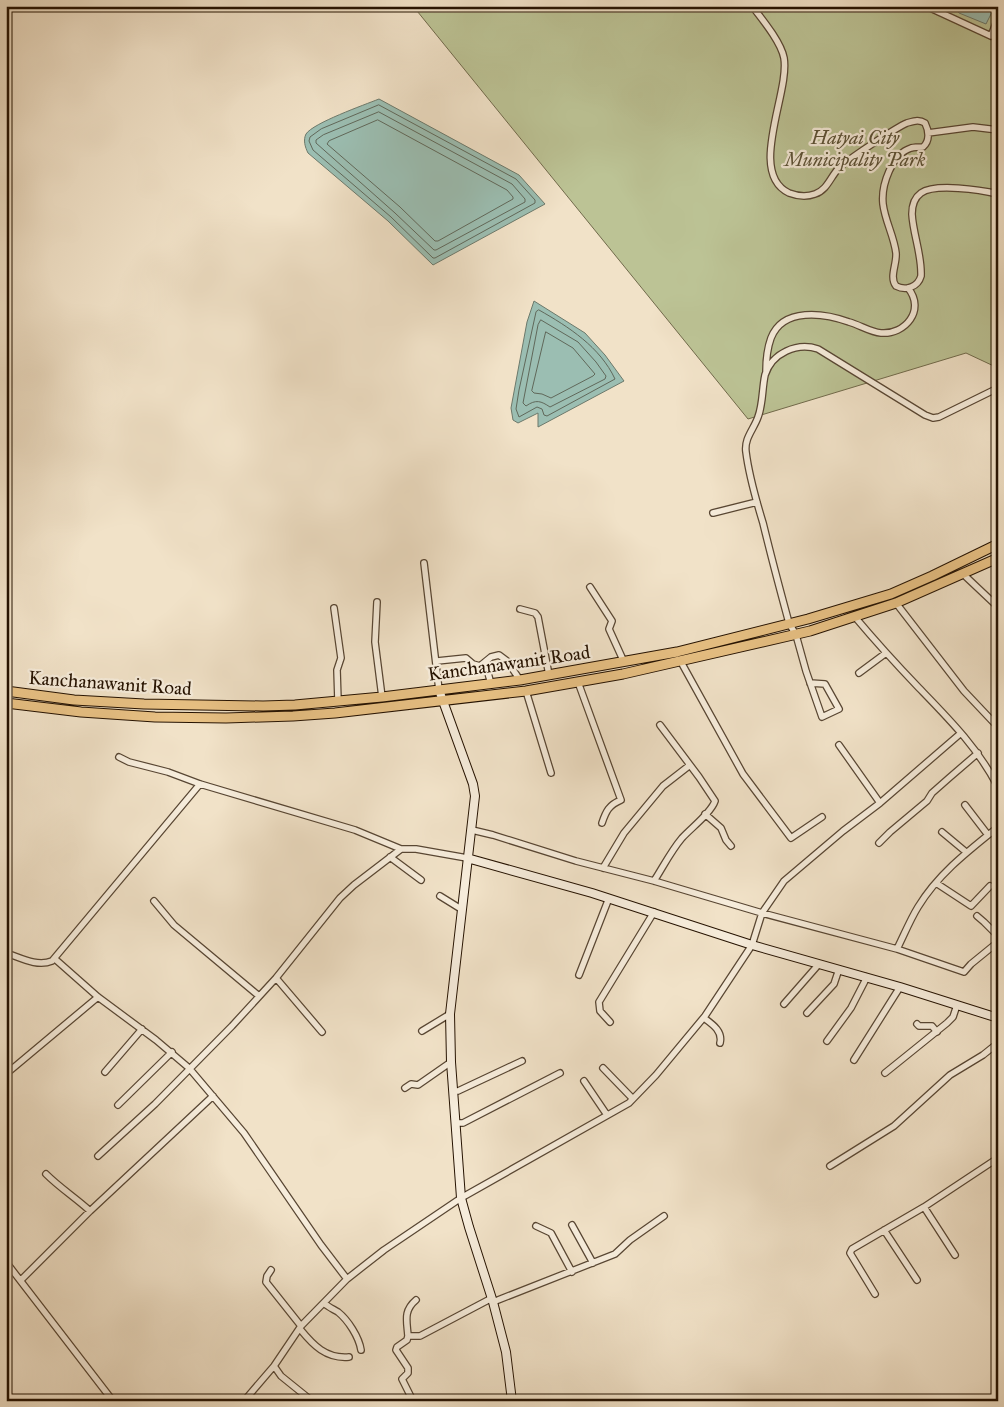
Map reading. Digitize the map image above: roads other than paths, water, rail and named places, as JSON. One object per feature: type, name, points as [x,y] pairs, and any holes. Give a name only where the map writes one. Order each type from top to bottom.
[{"type":"main road","name":"Kanchanawanit Road","points":[[6,691],[74,700],[144,704],[271,706],[382,697],[520,680],[677,652],[808,619],[891,594],[998,544]]},
{"type":"main road","name":"Kanchanawanit Road","points":[[6,703],[80,712],[156,717],[226,718],[327,713],[526,690],[681,662],[796,635],[896,603],[998,558]]},
{"type":"street","points":[[752,6],[784,56],[785,67],[770,165],[774,181],[784,190],[798,196],[817,194],[825,188],[841,166],[908,123],[922,121],[925,123],[928,133],[925,146],[907,150],[893,164],[887,177],[883,198],[886,217],[896,252],[893,280],[898,288],[908,288],[920,280],[921,274],[912,215],[914,202],[920,193],[931,189],[945,188],[998,194]]},
{"type":"street","points":[[926,6],[998,40]]},
{"type":"street","points":[[991,36],[998,18]]},
{"type":"street","points":[[928,133],[973,127],[998,130]]},
{"type":"street","points":[[810,683],[825,684],[839,710],[822,717],[810,683],[796,635],[789,623],[757,502],[745,444],[758,416],[768,349],[776,328],[792,317],[806,315],[824,316],[849,322],[879,333],[890,333],[907,323],[915,312],[916,303],[908,288]]},
{"type":"street","points":[[765,376],[774,362],[785,352],[793,348],[811,346],[933,418],[945,415],[998,388]]},
{"type":"street","points":[[713,513],[757,502]]},
{"type":"street","points":[[424,563],[439,690],[474,788],[475,796],[450,1014],[451,1062],[461,1198],[506,1352],[512,1401]]},
{"type":"street","points":[[963,574],[998,607]]},
{"type":"street","points":[[590,587],[612,621],[609,629],[624,662]]},
{"type":"street","points":[[377,602],[375,642],[382,697]]},
{"type":"street","points":[[896,603],[964,691],[998,727]]},
{"type":"street","points":[[334,608],[340,658],[337,670],[338,701]]},
{"type":"street","points":[[520,609],[537,615],[549,675]]},
{"type":"street","points":[[855,617],[978,753],[998,787]]},
{"type":"street","points":[[859,673],[886,653]]},
{"type":"street","points":[[437,661],[466,658],[478,666],[493,656],[501,656],[507,661],[520,680]]},
{"type":"street","points":[[485,662],[491,684]]},
{"type":"street","points":[[681,662],[743,774],[791,838],[822,817]]},
{"type":"street","points":[[578,682],[621,800],[611,804],[605,812],[602,823]]},
{"type":"street","points":[[526,690],[551,773]]},
{"type":"street","points":[[654,881],[681,840],[713,806],[715,800],[660,725]]},
{"type":"street","points":[[244,1401],[274,1366],[300,1327],[348,1279],[384,1250],[461,1198],[624,1106],[633,1099],[704,1018],[752,945],[762,913],[779,886],[792,873],[842,831],[880,803],[961,733]]},
{"type":"street","points":[[839,745],[880,803]]},
{"type":"street","points":[[879,843],[978,753]]},
{"type":"street","points":[[119,757],[129,762],[168,772],[200,784],[355,830],[401,849],[416,849],[467,858],[608,898],[752,945],[867,977],[998,1018]]},
{"type":"street","points":[[603,868],[624,833],[663,786],[690,764]]},
{"type":"street","points":[[6,953],[38,964],[48,963],[55,959],[200,784]]},
{"type":"street","points":[[966,805],[988,835]]},
{"type":"street","points":[[705,814],[721,828],[731,846]]},
{"type":"street","points":[[897,949],[918,907],[936,883],[966,852],[998,827]]},
{"type":"street","points":[[472,830],[762,913],[897,949],[964,972],[998,942]]},
{"type":"street","points":[[942,832],[966,852]]},
{"type":"street","points":[[98,1156],[155,1104],[276,978],[340,898],[401,849]]},
{"type":"street","points":[[390,857],[421,880]]},
{"type":"street","points":[[936,883],[971,906],[990,886]]},
{"type":"street","points":[[440,896],[461,909]]},
{"type":"street","points":[[579,975],[608,898]]},
{"type":"street","points":[[154,901],[174,925],[259,996]]},
{"type":"street","points":[[610,1022],[600,1011],[599,1002],[654,912]]},
{"type":"street","points":[[977,916],[998,936]]},
{"type":"street","points":[[55,959],[98,997],[172,1052],[189,1068],[244,1133],[321,1245],[348,1279]]},
{"type":"street","points":[[784,1004],[819,964]]},
{"type":"street","points":[[807,1013],[834,984],[839,969]]},
{"type":"street","points":[[827,1041],[851,1008],[867,977]]},
{"type":"street","points":[[276,978],[322,1032]]},
{"type":"street","points":[[854,1060],[900,987]]},
{"type":"street","points":[[6,1074],[98,997]]},
{"type":"street","points":[[886,1073],[953,1017],[957,1005]]},
{"type":"street","points":[[422,1032],[450,1014]]},
{"type":"street","points":[[704,1018],[718,1031],[721,1038],[720,1043]]},
{"type":"street","points":[[917,1024],[920,1026],[932,1026],[937,1032]]},
{"type":"street","points":[[105,1072],[142,1029]]},
{"type":"street","points":[[830,1166],[894,1126],[950,1076],[998,1043]]},
{"type":"street","points":[[118,1105],[172,1052]]},
{"type":"street","points":[[454,1091],[458,1091],[522,1061]]},
{"type":"street","points":[[405,1088],[411,1084],[418,1085],[451,1062]]},
{"type":"street","points":[[602,1068],[633,1099]]},
{"type":"street","points":[[456,1123],[462,1123],[560,1073]]},
{"type":"street","points":[[584,1080],[607,1115]]},
{"type":"street","points":[[20,1280],[90,1211],[213,1096]]},
{"type":"street","points":[[876,1294],[850,1253],[852,1248],[924,1207],[998,1158]]},
{"type":"street","points":[[46,1174],[90,1211]]},
{"type":"street","points":[[924,1207],[955,1255]]},
{"type":"street","points":[[408,1336],[420,1336],[492,1300],[572,1272],[615,1254],[630,1240],[664,1216]]},
{"type":"street","points":[[572,1225],[593,1263]]},
{"type":"street","points":[[536,1226],[551,1233],[572,1272]]},
{"type":"street","points":[[884,1230],[917,1280]]},
{"type":"street","points":[[6,1262],[9,1270],[20,1280],[113,1401]]},
{"type":"street","points":[[271,1270],[266,1279],[267,1284],[314,1345],[327,1354],[336,1357],[349,1357]]},
{"type":"street","points":[[413,1401],[402,1379],[408,1373],[408,1368],[396,1348],[407,1340],[407,1312],[410,1305],[416,1300]]},
{"type":"street","points":[[324,1303],[339,1313],[355,1333],[361,1350]]},
{"type":"street","points":[[274,1366],[281,1376],[315,1400]]},
{"type":"water","points":[[952,6],[995,6],[986,24],[959,13]]},
{"type":"water","points":[[379,99],[519,175],[545,204],[433,265],[388,221],[308,153],[306,148],[306,134],[318,125]]},
{"type":"water","points":[[534,301],[585,333],[605,355],[624,381],[538,427],[538,413],[518,423],[513,420],[511,408],[527,322]]},
{"type":"park label","name":"Hatyai City Municipality Park","points":[[855,148]]}]
